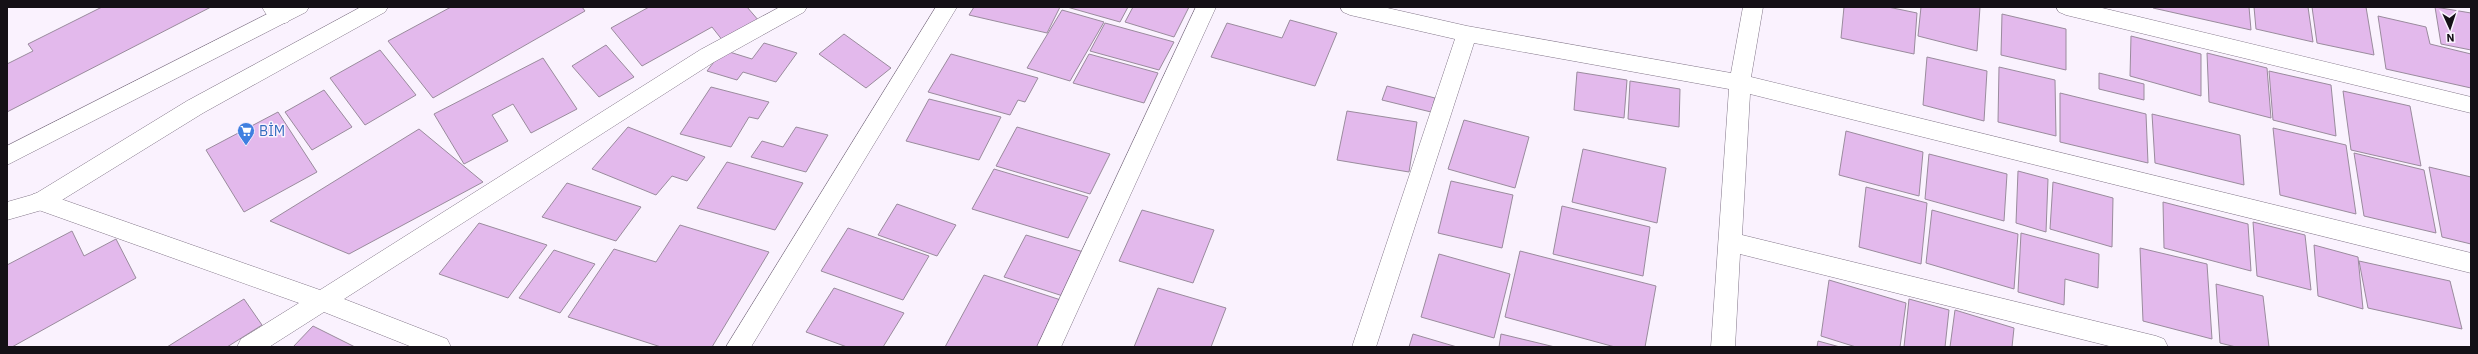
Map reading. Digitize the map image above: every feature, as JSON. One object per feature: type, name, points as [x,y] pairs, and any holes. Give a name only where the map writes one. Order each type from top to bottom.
[{"type":"street","points":[[7,156],[276,12],[299,7]]},
{"type":"street","points":[[7,211],[41,201],[195,107],[378,7]]},
{"type":"street","points":[[248,347],[707,56],[797,7]]},
{"type":"street","points":[[738,347],[947,7]]},
{"type":"street","points":[[1049,347],[1206,7]]},
{"type":"street","points":[[1350,7],[1467,34],[1740,83],[2471,263]]},
{"type":"street","points":[[1723,347],[1740,83],[1752,7]]},
{"type":"street","points":[[2066,7],[2471,105]]},
{"type":"street","points":[[1364,347],[1467,34]]},
{"type":"street","points":[[41,201],[320,300],[439,347]]},
{"type":"street","points":[[1730,242],[2156,347]]},
{"type":"building","points":[[102,7],[211,7],[7,112],[7,64],[33,51],[28,44]]},
{"type":"building","points":[[451,7],[582,7],[585,11],[433,98],[388,41]]},
{"type":"building","points":[[649,7],[747,7],[759,21],[723,41],[712,27],[642,66],[611,28]]},
{"type":"building","points":[[974,7],[1060,7],[1047,33],[969,15]]},
{"type":"building","points":[[1067,7],[1128,7],[1120,22]]},
{"type":"building","points":[[1133,7],[1189,7],[1174,37],[1125,22]]},
{"type":"building","points":[[1844,7],[1888,7],[1917,13],[1914,54],[1841,38]]},
{"type":"building","points":[[1921,7],[1980,7],[1977,51],[1918,36]]},
{"type":"building","points":[[2249,7],[2251,30],[2153,8]]},
{"type":"building","points":[[2254,7],[2308,7],[2313,42],[2256,29]]},
{"type":"building","points":[[2312,7],[2366,7],[2374,55],[2317,43]]},
{"type":"building","points":[[2435,7],[2471,13],[2471,50],[2441,44]]},
{"type":"building","points":[[1062,10],[1104,22],[1070,81],[1027,68]]},
{"type":"building","points":[[2002,14],[2066,29],[2066,70],[2001,55]]},
{"type":"building","points":[[2378,16],[2426,27],[2430,44],[2471,54],[2471,88],[2386,69]]},
{"type":"building","points":[[1290,20],[1337,33],[1315,86],[1211,57],[1227,23],[1282,38]]},
{"type":"building","points":[[1105,23],[1174,42],[1159,70],[1090,51]]},
{"type":"building","points":[[844,34],[891,68],[866,88],[819,54]]},
{"type":"building","points":[[2131,36],[2201,54],[2201,96],[2130,76]]},
{"type":"building","points":[[764,43],[797,53],[776,82],[743,72],[737,80],[707,71],[723,50],[752,59]]},
{"type":"building","points":[[606,45],[634,77],[599,97],[572,66]]},
{"type":"building","points":[[380,50],[416,95],[365,125],[330,78]]},
{"type":"building","points":[[2207,53],[2267,68],[2271,118],[2209,102]]},
{"type":"building","points":[[951,54],[1038,78],[1025,102],[1018,100],[1010,115],[928,92]]},
{"type":"building","points":[[1089,54],[1158,73],[1144,103],[1073,83]]},
{"type":"building","points":[[1927,57],[1987,71],[1984,121],[1923,105]]},
{"type":"building","points":[[543,58],[577,109],[531,133],[513,104],[492,115],[508,141],[464,164],[434,114]]},
{"type":"building","points":[[1999,67],[2055,80],[2056,136],[1998,122]]},
{"type":"building","points":[[2269,71],[2331,85],[2336,136],[2273,120]]},
{"type":"building","points":[[1577,72],[1627,80],[1624,118],[1574,110]]},
{"type":"building","points":[[2099,73],[2144,84],[2144,100],[2099,89]]},
{"type":"building","points":[[1630,81],[1680,89],[1679,127],[1628,119]]},
{"type":"building","points":[[1387,86],[1435,98],[1431,112],[1382,100]]},
{"type":"building","points":[[711,87],[769,102],[758,119],[749,117],[731,147],[680,134]]},
{"type":"building","points":[[324,90],[352,127],[312,150],[285,112]]},
{"type":"building","points":[[2343,91],[2410,106],[2421,166],[2351,150]]},
{"type":"building","points":[[2060,93],[2146,114],[2148,163],[2060,142]]},
{"type":"building","points":[[929,99],[1001,117],[979,160],[906,141]]},
{"type":"building","points":[[1347,111],[1417,122],[1409,172],[1337,160]]},
{"type":"building","points":[[278,112],[317,172],[244,212],[206,150]]},
{"type":"building","points":[[2152,114],[2240,135],[2244,185],[2155,163]]},
{"type":"building","points":[[1464,120],[1529,137],[1515,188],[1448,169]]},
{"type":"building","points":[[628,127],[705,157],[687,181],[672,176],[656,195],[592,169]]},
{"type":"building","points":[[796,127],[828,135],[806,172],[751,157],[762,141],[783,147]]},
{"type":"building","points":[[1017,127],[1110,154],[1090,194],[996,166]]},
{"type":"building","points":[[2273,128],[2346,145],[2356,214],[2280,195]]},
{"type":"building","points":[[419,129],[483,182],[349,254],[270,221]]},
{"type":"building","points":[[1846,131],[1923,152],[1919,196],[1839,175]]},
{"type":"building","points":[[1583,149],[1666,168],[1657,223],[1572,202]]},
{"type":"building","points":[[2354,153],[2424,170],[2436,233],[2364,216]]},
{"type":"building","points":[[1929,154],[2007,174],[2004,221],[1925,199]]},
{"type":"building","points":[[727,162],[803,183],[775,230],[697,208]]},
{"type":"building","points":[[2429,167],[2471,177],[2471,244],[2442,237]]},
{"type":"building","points":[[994,169],[1088,197],[1068,238],[972,209]]},
{"type":"building","points":[[2018,171],[2048,179],[2046,232],[2016,223]]},
{"type":"building","points":[[1451,181],[1513,195],[1502,248],[1438,233]]},
{"type":"building","points":[[2053,182],[2113,198],[2112,247],[2050,229]]},
{"type":"building","points":[[567,183],[641,207],[616,241],[542,217]]},
{"type":"building","points":[[1866,187],[1927,203],[1921,264],[1859,247]]},
{"type":"building","points":[[2163,202],[2248,224],[2251,271],[2164,248]]},
{"type":"building","points":[[897,204],[956,225],[937,256],[878,235]]},
{"type":"building","points":[[1562,206],[1650,227],[1643,276],[1553,254]]},
{"type":"building","points":[[1142,210],[1214,230],[1193,283],[1119,261]]},
{"type":"building","points":[[1932,210],[2018,234],[2014,289],[1926,263]]},
{"type":"building","points":[[2253,222],[2305,235],[2311,290],[2257,276]]},
{"type":"building","points":[[479,223],[547,245],[508,298],[439,274]]},
{"type":"building","points":[[680,225],[769,252],[712,347],[661,347],[568,317],[614,249],[656,262]]},
{"type":"building","points":[[848,228],[929,256],[903,300],[821,271]]},
{"type":"building","points":[[72,231],[84,256],[116,239],[136,278],[12,347],[7,347],[7,265]]},
{"type":"building","points":[[2021,233],[2099,254],[2098,288],[2065,279],[2064,305],[2018,292]]},
{"type":"building","points":[[1026,235],[1087,253],[1066,297],[1004,277]]},
{"type":"building","points":[[2314,245],[2358,257],[2363,309],[2318,296]]},
{"type":"building","points":[[2140,248],[2207,264],[2212,339],[2143,321]]},
{"type":"building","points":[[554,250],[595,264],[560,313],[519,298]]},
{"type":"building","points":[[1520,251],[1656,286],[1645,347],[1615,347],[1505,317]]},
{"type":"building","points":[[1439,254],[1510,274],[1494,338],[1421,317]]},
{"type":"building","points":[[2359,261],[2450,281],[2462,329],[2368,308]]},
{"type":"building","points":[[984,275],[1067,302],[1045,347],[945,347]]},
{"type":"building","points":[[1829,280],[1906,303],[1900,347],[1856,347],[1821,336]]},
{"type":"building","points":[[2216,284],[2263,296],[2269,347],[2236,347],[2220,343]]},
{"type":"building","points":[[834,288],[904,313],[883,347],[847,347],[806,332]]},
{"type":"building","points":[[1158,288],[1226,308],[1211,347],[1134,347]]},
{"type":"building","points":[[244,299],[262,325],[227,347],[167,347]]},
{"type":"building","points":[[1909,299],[1949,310],[1945,347],[1904,347]]},
{"type":"building","points":[[1955,310],[2014,328],[2012,347],[1950,347]]},
{"type":"building","points":[[313,326],[355,347],[293,347]]},
{"type":"building","points":[[1413,334],[1457,347],[1409,347]]},
{"type":"building","points":[[1501,334],[1555,347],[1499,347]]},
{"type":"building","points":[[1818,341],[1840,347],[1817,347]]},
{"type":"place","name":"BİM","points":[[246,146]]}]
